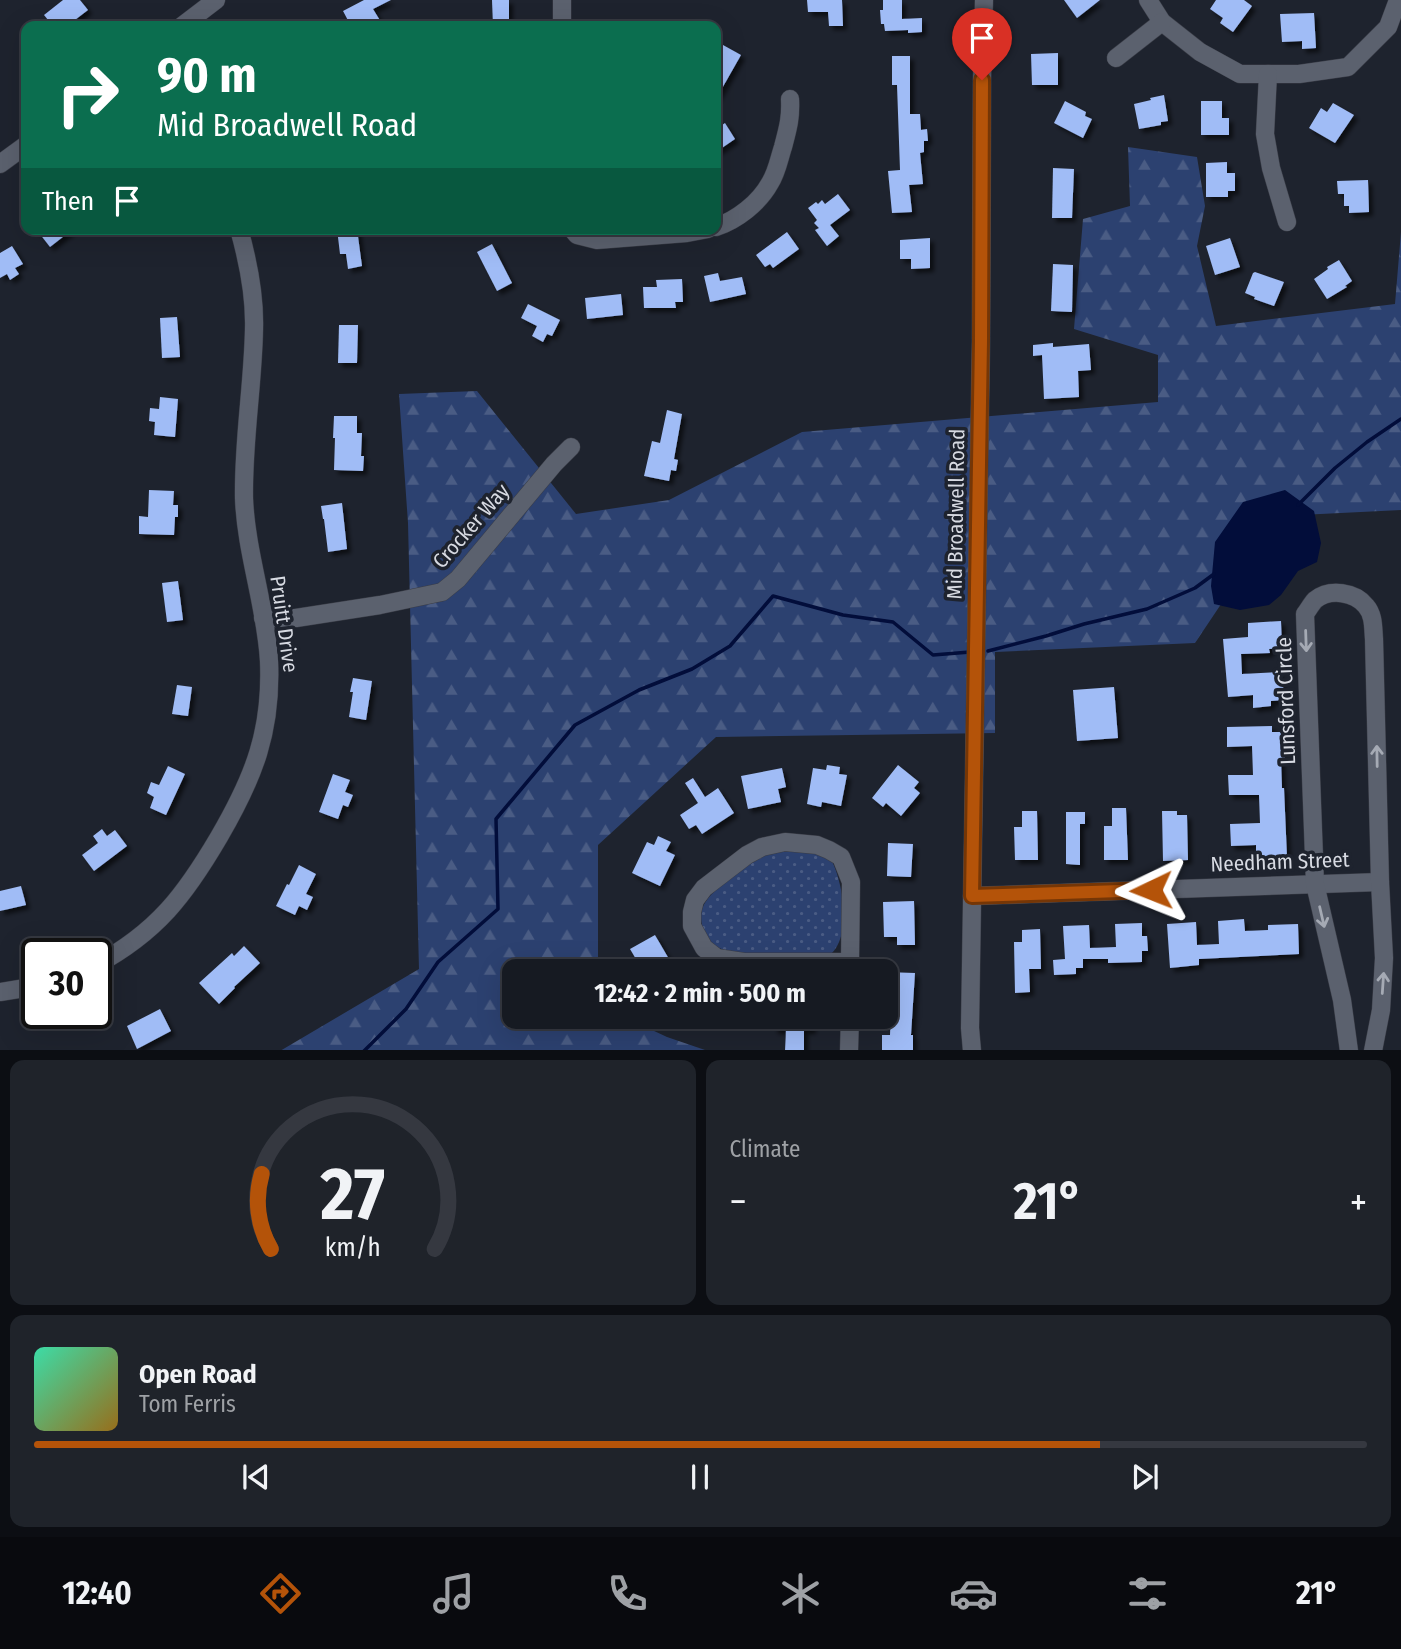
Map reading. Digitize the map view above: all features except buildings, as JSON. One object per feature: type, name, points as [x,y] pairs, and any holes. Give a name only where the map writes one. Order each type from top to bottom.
[{"type":"street","points":[[189,21],[216,0]]},
{"type":"street","points":[[562,0],[562,21]]},
{"type":"street","name":"Mid Broadwell Road","points":[[972,1050],[970,1028],[984,0]]},
{"type":"street","points":[[1147,0],[1162,22],[1200,52],[1240,74],[1299,74],[1348,66],[1388,27],[1398,0]]},
{"type":"street","points":[[1116,58],[1162,22]]},
{"type":"street","points":[[1268,74],[1265,134],[1271,168],[1287,222]]},
{"type":"street","points":[[721,224],[738,216],[760,198],[770,184],[791,117],[790,99]]},
{"type":"street","points":[[0,164],[21,149]]},
{"type":"street","name":"Pruitt Drive","points":[[112,957],[146,932],[172,907],[197,874],[239,803],[254,770],[264,735],[269,695],[269,659],[249,549],[244,501],[254,328],[253,293],[241,235]]},
{"type":"street","points":[[581,235],[597,240],[661,235]]},
{"type":"street","name":"Crocker Way","points":[[263,618],[296,618],[442,592],[457,579],[571,447]]},
{"type":"street","name":"Lunsford Circle","points":[[1349,1050],[1342,1000],[1315,884],[1305,614],[1315,600],[1331,594],[1347,593],[1366,606],[1372,619],[1374,639],[1384,958],[1381,1010],[1373,1050]]},
{"type":"street","points":[[785,842],[829,849],[841,858],[851,882],[850,967],[744,962],[717,958],[704,948],[692,926],[695,900],[704,888],[747,855],[762,847],[785,842]]},
{"type":"street","name":"Needham Street","points":[[972,896],[1380,881]]},
{"type":"street","points":[[0,992],[21,989]]},
{"type":"street","name":"Mid Broadwell Road","points":[[963,1050],[970,1028]]},
{"type":"street","points":[[849,1050],[850,1029]]},
{"type":"green space","points":[[1128,147],[1197,157],[1205,206],[1197,246],[1216,326],[1395,304],[1401,232],[1401,510],[1280,516],[1195,643],[995,652],[995,733],[716,737],[598,845],[598,959],[502,959],[502,1029],[650,1029],[705,1050],[282,1050],[419,969],[408,523],[399,394],[477,391],[576,514],[669,500],[802,432],[1158,402],[1158,355],[1074,329],[1083,219],[1130,206]]},
{"type":"green space","points":[[810,851],[832,861],[842,895],[842,934],[831,954],[737,953],[723,950],[712,943],[706,935],[701,916],[703,907],[713,893],[762,857],[780,852]]},
{"type":"shaded area","points":[[1285,490],[1314,511],[1321,543],[1317,562],[1298,571],[1281,595],[1269,605],[1240,610],[1214,604],[1211,586],[1215,542],[1243,502]]},
{"type":"waterway","points":[[1298,505],[1335,468],[1401,419]]},
{"type":"waterway","points":[[988,651],[1147,609],[1195,588],[1214,574]]},
{"type":"waterway","points":[[365,1050],[406,1009],[438,962],[498,909],[496,819],[575,725],[639,690],[692,669],[730,646],[773,596],[843,615],[893,622],[933,655],[970,652]]},
{"type":"route","points":[[982,80],[981,341],[972,896],[1151,890]]}]
